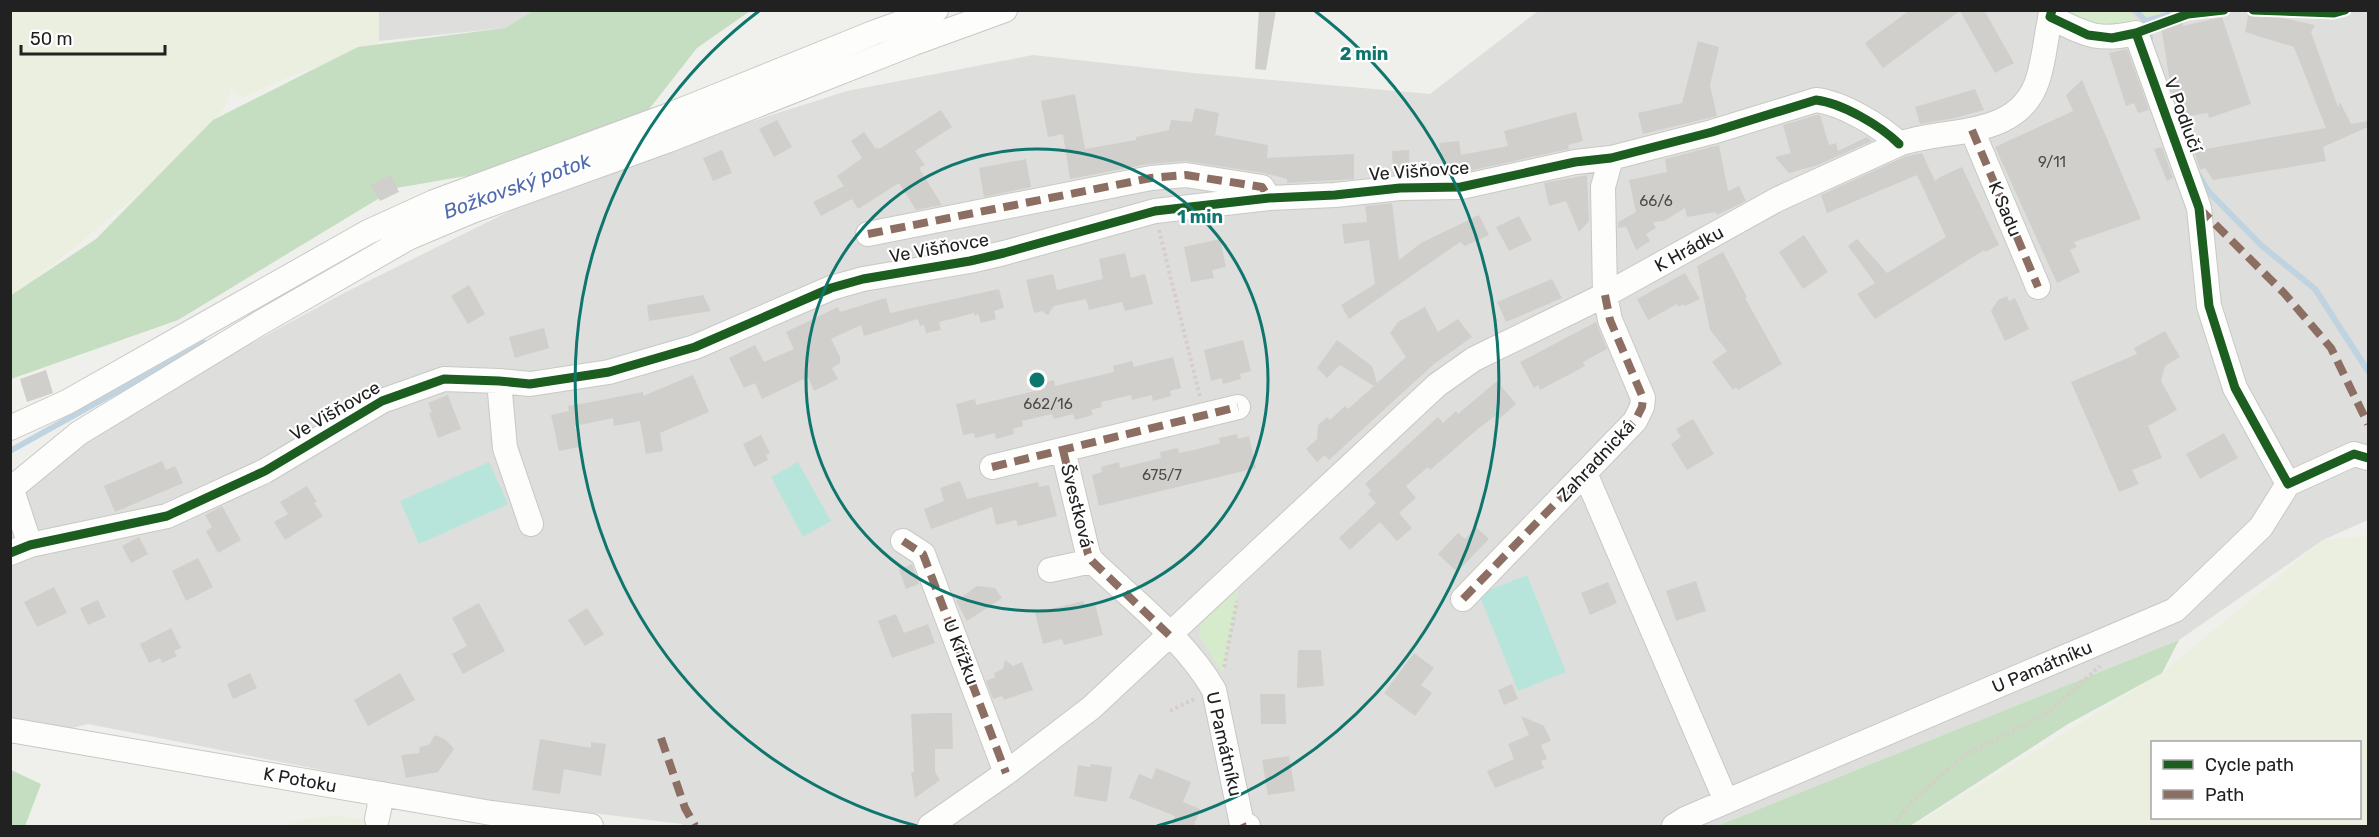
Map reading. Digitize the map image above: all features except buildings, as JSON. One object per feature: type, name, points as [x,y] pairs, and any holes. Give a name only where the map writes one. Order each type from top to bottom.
[{"type":"street","points":[[10,428],[77,396],[368,232],[434,202],[667,116],[936,10]]},
{"type":"street","points":[[20,549],[11,486],[80,433],[269,317],[408,238],[472,211],[669,140],[914,43],[1005,10]]},
{"type":"street","points":[[2051,14],[2088,35],[2112,38],[2144,30]]},
{"type":"street","name":"K Hrádku","points":[[930,826],[1006,773],[1091,708],[1437,385],[1474,359],[1605,296],[1778,199],[1899,144],[1919,137],[1995,125],[2016,113],[2029,98],[2037,81],[2051,14]]},
{"type":"street","name":"V Podlučí","points":[[2144,30],[2199,208],[2210,306],[2235,388],[2288,484]]},
{"type":"street","name":"Ve Višňovce","points":[[20,549],[167,516],[265,471],[382,400],[444,380],[530,384],[609,372],[695,347],[831,288],[863,279],[1004,253],[1155,212],[1269,198],[1335,195],[1400,188],[1461,187],[1575,162],[1611,158],[1712,132],[1815,100],[1828,101],[1886,131],[1899,144]]},
{"type":"street","name":"K Sadu","points":[[1972,130],[2038,287]]},
{"type":"street","points":[[1605,296],[1603,187],[1611,158]]},
{"type":"street","points":[[868,234],[1151,178],[1186,175],[1216,178],[1262,187],[1269,198]]},
{"type":"street","name":"Zahradnická","points":[[1463,599],[1635,421],[1642,407],[1643,399],[1610,320],[1605,296]]},
{"type":"street","points":[[499,381],[505,448],[531,524]]},
{"type":"street","name":"Švestková","points":[[992,467],[1238,407]]},
{"type":"street","name":"Švestková","points":[[1063,450],[1088,554],[1092,561],[1170,636]]},
{"type":"street","points":[[2288,484],[2354,454],[2368,458]]},
{"type":"street","points":[[1585,473],[1726,801]]},
{"type":"street","name":"U Památníku","points":[[1674,826],[1726,801],[2175,610],[2260,527],[2288,484]]},
{"type":"street","name":"U Křížku","points":[[903,541],[923,554],[1006,773]]},
{"type":"street","points":[[1050,570],[1092,561]]},
{"type":"street","name":"U Památníku","points":[[1170,636],[1204,672],[1218,682],[1242,824],[1248,826]]},
{"type":"street","name":"K Potoku","points":[[10,730],[491,813],[591,826]]},
{"type":"street","points":[[376,819],[382,794]]},
{"type":"path","points":[[2144,30],[2188,14],[2224,10]]},
{"type":"path","points":[[2253,10],[2334,13],[2345,10]]},
{"type":"path","points":[[1155,212],[1204,415]]},
{"type":"path","points":[[1170,711],[1218,682],[1237,599]]},
{"type":"path","points":[[1891,826],[1916,798],[1963,756],[2048,713],[2100,666],[2111,637]]},
{"type":"shaded area","points":[[379,11],[533,11],[505,28],[379,41]]},
{"type":"shaded area","points":[[1538,11],[2368,11],[2368,520],[2323,540],[2179,640],[1717,826],[684,826],[454,796],[88,724],[11,743],[10,475],[344,293],[583,175],[847,91],[1033,55],[1193,73],[1430,94]]},
{"type":"shaded area","points":[[489,462],[508,504],[419,544],[400,501]]},
{"type":"shaded area","points":[[798,462],[831,521],[803,537],[771,477]]},
{"type":"shaded area","points":[[1527,575],[1566,672],[1518,691],[1479,594]]},
{"type":"green space","points":[[2139,10],[2189,11],[2149,24]]},
{"type":"green space","points":[[11,11],[379,11],[379,41],[371,48],[291,76],[243,97],[233,91],[234,81],[225,106],[208,132],[185,156],[11,297]]},
{"type":"green space","points":[[533,11],[750,11],[697,48],[617,150],[396,188],[178,320],[11,379],[10,296],[96,239],[213,120],[358,47],[505,28]]},
{"type":"green space","points":[[2072,11],[2129,11],[2140,25],[2103,26],[2086,22]]},
{"type":"green space","points":[[2368,536],[2368,826],[1913,826],[2162,673],[2323,540]]},
{"type":"green space","points":[[1239,588],[1223,674],[1199,636],[1201,625]]},
{"type":"green space","points":[[2179,640],[2162,673],[2068,724],[1910,826],[1717,826]]},
{"type":"green space","points":[[11,770],[41,784],[25,826],[11,826]]},
{"type":"green space","points":[[337,816],[397,826],[283,826],[307,819]]},
{"type":"waterway","name":"Božkovský potok","points":[[2135,10],[2146,21],[2150,38]]},
{"type":"waterway","points":[[2146,21],[2168,15]]},
{"type":"waterway","name":"Božkovský potok","points":[[2198,174],[2208,191],[2262,246],[2315,289],[2368,371]]},
{"type":"waterway","name":"Božkovský potok","points":[[10,451],[204,343]]},
{"type":"marked path","points":[[1972,130],[2038,287]]},
{"type":"marked path","points":[[868,234],[1151,178],[1186,175],[1262,187],[1269,198]]},
{"type":"marked path","points":[[2199,208],[2284,293],[2331,348],[2368,424]]},
{"type":"marked path","points":[[1463,599],[1635,421],[1642,407],[1643,398],[1610,320],[1605,295]]},
{"type":"marked path","points":[[992,467],[1238,407]]},
{"type":"marked path","points":[[1063,450],[1088,554],[1092,561],[1170,636]]},
{"type":"marked path","points":[[903,541],[923,554],[1006,773]]},
{"type":"marked path","points":[[661,738],[685,808],[695,826]]},
{"type":"cycle path","points":[[2052,10],[2050,17],[2088,35],[2112,38],[2136,33],[2188,14],[2224,10]]},
{"type":"cycle path","points":[[2253,10],[2334,13],[2345,10]]},
{"type":"cycle path","points":[[2136,33],[2199,208],[2209,306],[2235,388],[2288,484],[2354,454],[2368,458]]},
{"type":"cycle path","points":[[10,553],[30,545],[167,516],[265,471],[382,401],[444,379],[530,384],[609,372],[695,347],[831,288],[863,279],[1004,253],[1155,211],[1269,198],[1335,195],[1400,188],[1461,187],[1575,162],[1611,158],[1712,132],[1816,100],[1861,116],[1899,144]]}]
